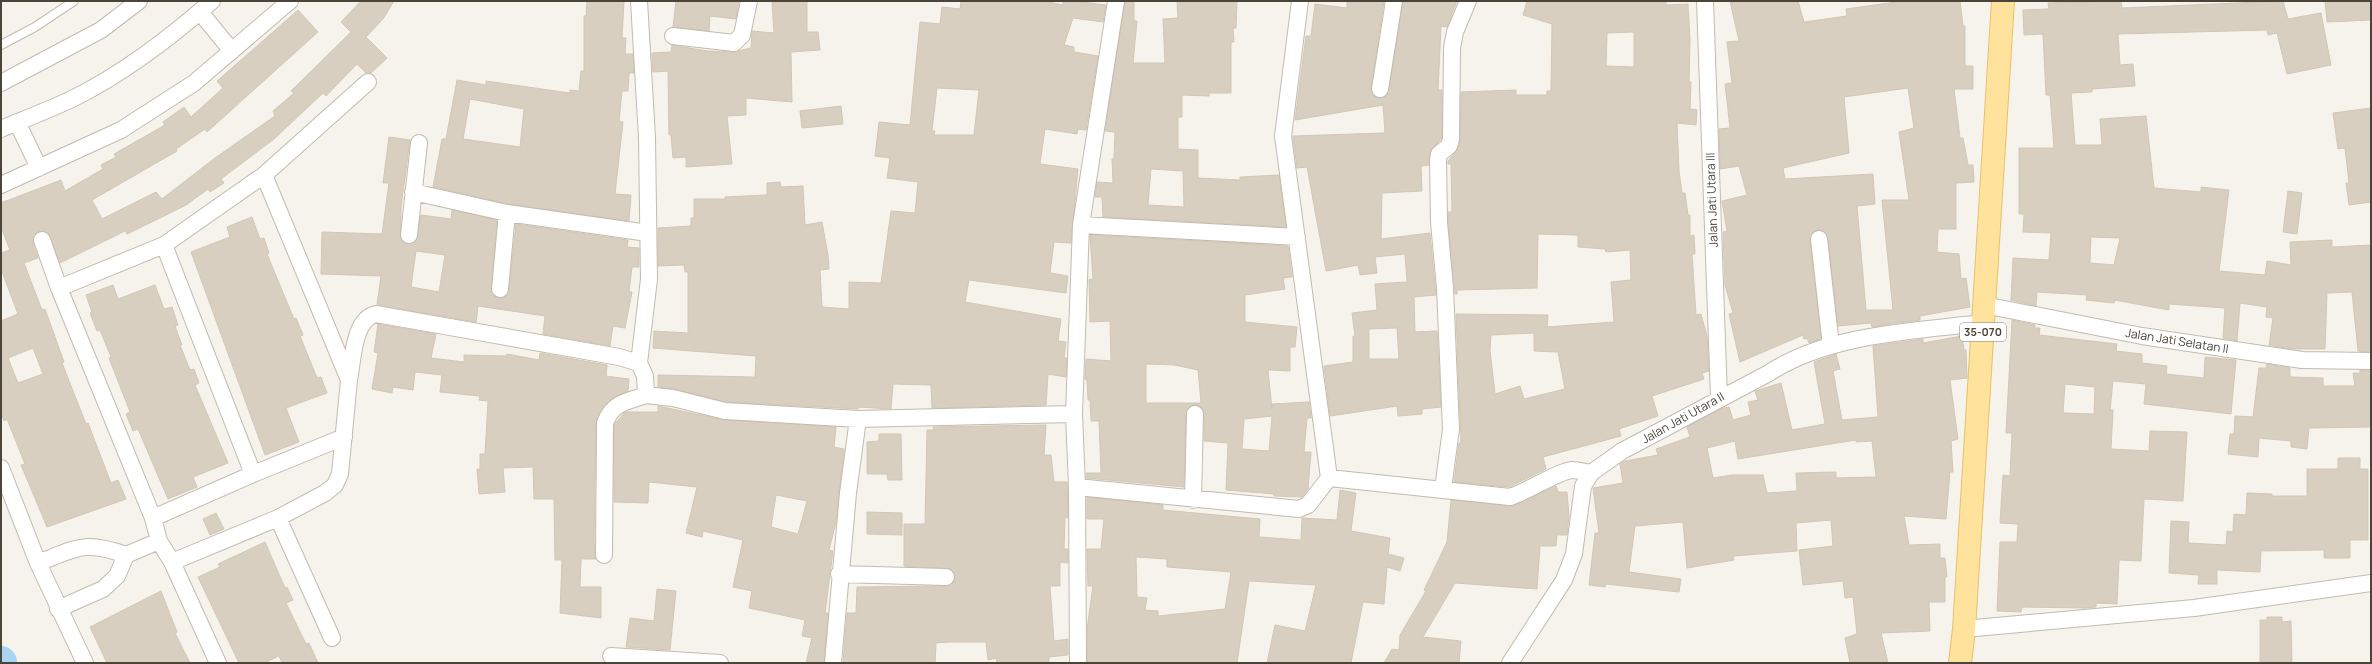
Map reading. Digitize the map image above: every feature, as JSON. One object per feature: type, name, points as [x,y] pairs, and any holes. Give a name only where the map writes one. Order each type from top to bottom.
[{"type":"main road","name":"35-070","points":[[1960,663],[1964,629],[2003,1]]},
{"type":"street","points":[[1,83],[101,30],[139,1]]},
{"type":"street","points":[[1,185],[121,130],[194,83],[290,1]]},
{"type":"street","points":[[639,1],[647,138],[648,233],[648,279],[639,363],[645,376],[646,394]]},
{"type":"street","points":[[673,36],[734,43],[742,35],[749,1]]},
{"type":"street","points":[[1078,663],[1077,487],[1074,414],[1081,225],[1116,1]]},
{"type":"street","points":[[1077,487],[1193,500],[1299,509],[1308,505],[1329,478],[1283,136],[1300,1]]},
{"type":"street","points":[[1380,89],[1394,1]]},
{"type":"street","points":[[1443,490],[1451,429],[1445,288],[1439,222],[1438,160],[1439,154],[1449,146],[1451,139],[1452,48],[1455,32],[1468,1]]},
{"type":"street","name":"Jalan Jati Utara III","points":[[1704,1],[1719,398]]},
{"type":"street","points":[[1,129],[75,98],[127,67],[206,6],[232,51]]},
{"type":"street","points":[[59,288],[164,245],[264,175],[368,82]]},
{"type":"street","points":[[17,122],[39,168]]},
{"type":"street","points":[[409,235],[418,143]]},
{"type":"street","points":[[264,175],[349,380]]},
{"type":"street","points":[[413,192],[507,213],[648,233]]},
{"type":"street","points":[[500,290],[507,213]]},
{"type":"street","points":[[1081,225],[1297,237]]},
{"type":"street","points":[[1819,239],[1831,346]]},
{"type":"street","points":[[42,240],[59,288],[153,518],[159,541],[172,562],[218,663]]},
{"type":"street","points":[[164,245],[253,474]]},
{"type":"street","points":[[172,562],[278,518],[325,493],[335,485],[343,461],[349,380],[359,330],[364,320],[376,314],[619,357],[639,363]]},
{"type":"street","name":"Jalan Jati Utara II","points":[[1510,663],[1564,580],[1574,554],[1583,486],[1591,473],[1622,451],[1719,398],[1769,373],[1786,362],[1831,346],[1984,314]]},
{"type":"street","name":"Jalan Jati Selatan II","points":[[1984,314],[2302,360],[2371,361]]},
{"type":"street","points":[[604,555],[605,423],[609,411],[615,406],[646,394],[673,398],[725,411],[858,419],[1074,414]]},
{"type":"street","points":[[1193,500],[1195,414]]},
{"type":"street","points":[[833,663],[839,574],[858,419]]},
{"type":"street","points":[[153,518],[253,474],[344,437]]},
{"type":"street","points":[[1,468],[38,563],[58,609],[85,663]]},
{"type":"street","points":[[1329,478],[1510,497],[1525,492],[1571,470],[1591,473]]},
{"type":"street","points":[[278,518],[332,638]]},
{"type":"street","points":[[38,563],[85,546],[105,547],[126,555],[159,541]]},
{"type":"street","points":[[58,609],[103,589],[118,576],[126,555]]},
{"type":"street","points":[[839,574],[946,577]]},
{"type":"street","points":[[1964,629],[2194,608],[2371,583]]},
{"type":"street","points":[[611,656],[720,663]]},
{"type":"lane","points":[[1,44],[35,26],[74,1]]},
{"type":"building","points":[[361,1],[394,1],[383,19],[366,37],[387,58],[371,73],[366,73],[357,64],[326,96],[323,93],[274,139],[221,179],[224,183],[210,192],[208,189],[186,205],[127,234],[125,231],[60,263],[48,233],[39,231],[35,234],[33,243],[38,258],[24,263],[42,310],[45,309],[64,362],[62,363],[86,424],[88,423],[111,483],[118,480],[126,499],[47,527],[21,465],[25,464],[7,419],[4,421],[1,412],[1,321],[18,314],[1,269],[1,253],[10,250],[1,227],[1,203],[61,180],[65,191],[103,169],[101,165],[116,157],[114,154],[165,125],[163,122],[184,107],[191,117],[223,88],[217,81],[298,10],[318,32],[207,132],[205,129],[176,149],[177,151],[92,200],[102,219],[156,192],[162,199],[215,158],[275,116],[273,111],[294,93],[291,91],[351,32],[341,22]],"holes":[[[33,348],[43,374],[18,383],[8,358]]]},
{"type":"building","points":[[587,1],[624,1],[622,38],[626,38],[625,54],[633,54],[634,73],[629,73],[628,91],[622,91],[619,121],[623,122],[615,194],[631,195],[629,221],[509,204],[433,187],[442,139],[446,139],[457,80],[486,85],[486,81],[570,93],[570,90],[579,91],[581,71],[584,71],[584,16],[586,16]],"holes":[[[470,99],[524,109],[520,147],[463,139]]]},
{"type":"building","points":[[676,1],[739,1],[736,19],[710,16],[709,31],[673,27]]},
{"type":"building","points":[[772,1],[807,1],[807,32],[818,32],[820,50],[791,52],[792,102],[746,98],[746,115],[727,116],[732,164],[686,167],[686,157],[673,158],[671,135],[669,135],[668,71],[653,72],[652,53],[671,52],[672,45],[707,51],[733,52],[751,48],[752,31],[774,33]]},
{"type":"building","points":[[961,1],[1044,1],[1063,5],[1063,1],[1074,1],[1106,5],[1103,22],[1073,18],[1064,45],[1074,47],[1074,52],[1098,56],[1086,130],[1078,129],[1077,134],[1045,129],[1040,164],[1078,169],[1071,243],[1054,242],[1050,273],[1068,276],[1066,293],[969,280],[965,302],[1061,319],[1058,341],[1066,342],[1064,358],[1067,358],[1066,377],[1048,374],[1046,405],[932,408],[931,385],[893,384],[891,409],[859,407],[858,409],[726,402],[675,389],[658,387],[658,375],[755,377],[756,356],[653,348],[654,331],[688,333],[688,272],[685,272],[684,265],[658,266],[658,228],[691,226],[691,218],[694,218],[694,199],[725,199],[725,197],[767,195],[767,183],[780,182],[781,187],[803,186],[805,225],[822,222],[828,255],[829,269],[820,270],[822,307],[849,309],[849,282],[881,283],[891,211],[915,213],[918,182],[887,178],[890,158],[875,156],[879,122],[910,125],[920,22],[940,24],[942,7],[960,9]],"holes":[[[937,88],[979,90],[974,135],[934,135],[935,131],[932,130]]]},
{"type":"building","points":[[1125,1],[1134,1],[1134,21],[1137,21],[1133,63],[1165,63],[1163,19],[1178,18],[1177,1],[1237,1],[1236,28],[1233,28],[1234,42],[1231,42],[1231,93],[1209,93],[1209,96],[1182,95],[1182,117],[1178,117],[1178,149],[1198,150],[1198,178],[1240,180],[1240,177],[1279,175],[1286,227],[1103,217],[1102,197],[1095,197],[1097,182],[1113,183],[1112,159],[1114,158],[1115,132],[1105,131]],"holes":[[[1151,169],[1183,171],[1184,207],[1148,205]]]},
{"type":"building","points":[[1347,1],[1384,1],[1371,88],[1374,96],[1379,98],[1387,95],[1389,90],[1403,1],[1457,1],[1447,27],[1441,26],[1438,90],[1442,90],[1442,138],[1430,152],[1429,165],[1421,166],[1422,191],[1382,193],[1381,239],[1430,233],[1436,295],[1414,297],[1415,332],[1437,331],[1441,407],[1422,409],[1422,414],[1398,416],[1397,406],[1330,416],[1324,366],[1353,362],[1353,336],[1355,336],[1352,313],[1377,310],[1375,284],[1407,282],[1405,254],[1375,257],[1377,273],[1360,275],[1358,265],[1326,271],[1307,167],[1297,168],[1293,136],[1385,133],[1383,105],[1295,120],[1306,36],[1311,36],[1315,4],[1347,8]],"holes":[[[1397,328],[1399,359],[1369,359],[1369,329]]]},
{"type":"building","points":[[1527,1],[1666,1],[1666,5],[1688,4],[1690,40],[1689,82],[1691,82],[1690,109],[1697,110],[1696,125],[1677,123],[1679,171],[1682,193],[1685,193],[1688,215],[1690,215],[1690,236],[1694,235],[1695,254],[1692,254],[1696,315],[1701,314],[1707,336],[1709,371],[1702,373],[1704,379],[1652,396],[1658,416],[1619,429],[1621,436],[1543,457],[1546,469],[1509,487],[1454,482],[1459,443],[1461,443],[1456,314],[1548,315],[1547,327],[1614,322],[1611,282],[1631,280],[1630,250],[1606,252],[1605,249],[1578,247],[1578,235],[1538,234],[1537,288],[1457,290],[1457,294],[1455,294],[1448,221],[1448,212],[1452,212],[1451,164],[1448,164],[1448,161],[1458,149],[1460,141],[1461,92],[1516,90],[1516,95],[1547,95],[1547,91],[1551,91],[1552,24],[1523,15]],"holes":[[[1634,32],[1634,67],[1606,66],[1607,33]],[[1534,333],[1534,351],[1558,352],[1565,389],[1524,399],[1520,386],[1495,394],[1490,350],[1491,335]]]},
{"type":"building","points":[[1730,1],[1798,1],[1804,22],[1847,16],[1846,9],[1903,1],[1960,1],[1963,26],[1965,26],[1965,66],[1973,66],[1973,89],[1954,89],[1960,138],[1963,138],[1968,165],[1973,165],[1974,182],[1956,183],[1956,229],[1938,229],[1937,252],[1959,254],[1961,279],[1966,278],[1970,307],[1920,316],[1920,320],[1872,327],[1871,323],[1838,326],[1828,238],[1823,230],[1818,230],[1810,235],[1810,240],[1821,339],[1809,343],[1807,338],[1804,339],[1803,335],[1740,362],[1729,314],[1733,313],[1725,285],[1723,232],[1727,231],[1722,201],[1747,195],[1739,166],[1720,169],[1719,129],[1730,128],[1725,84],[1732,83],[1727,42],[1739,41]],"holes":[[[1908,88],[1914,128],[1899,132],[1909,200],[1882,200],[1893,310],[1866,310],[1857,206],[1875,204],[1873,174],[1785,179],[1783,168],[1849,153],[1844,97]]]},
{"type":"building","points":[[2121,1],[2122,8],[2283,1],[2288,19],[2321,13],[2331,65],[2287,74],[2277,33],[2268,35],[2267,30],[2118,34],[2120,65],[2133,64],[2135,86],[2092,89],[2092,92],[2071,93],[2075,145],[2102,145],[2100,119],[2146,116],[2154,188],[2201,192],[2201,187],[2229,190],[2219,271],[2265,275],[2267,261],[2291,265],[2290,242],[2332,240],[2332,247],[2371,245],[2371,352],[2358,351],[2352,292],[2327,293],[2325,349],[2291,349],[2269,345],[2273,318],[2266,317],[2267,307],[2240,303],[2237,341],[2223,338],[2225,308],[2169,304],[2169,310],[2115,300],[2114,303],[2086,300],[2087,295],[2037,292],[2036,306],[2011,300],[2013,258],[2049,260],[2051,233],[2023,232],[2024,214],[2019,214],[2019,148],[2054,148],[2050,95],[2046,95],[2043,34],[2024,35],[2023,10],[2049,9],[2048,3]],"holes":[[[2091,237],[2120,238],[2114,265],[2090,263]]]},
{"type":"building","points":[[2325,1],[2371,1],[2371,20],[2327,22]]},
{"type":"building","points":[[841,106],[843,124],[802,128],[800,111]]},
{"type":"building","points":[[2371,108],[2371,202],[2349,205],[2346,183],[2349,183],[2345,148],[2338,149],[2333,113]]},
{"type":"building","points":[[389,137],[410,140],[401,207],[401,239],[408,244],[416,241],[421,215],[451,219],[452,210],[497,220],[491,288],[495,297],[504,297],[509,290],[516,224],[628,240],[627,247],[639,248],[639,267],[632,267],[629,292],[632,292],[625,328],[613,326],[610,346],[543,334],[545,316],[478,306],[476,322],[377,305],[381,276],[321,274],[322,232],[382,234],[389,183],[383,183]],"holes":[[[416,251],[445,255],[439,292],[411,287]]]},
{"type":"building","points":[[2288,191],[2302,193],[2297,234],[2283,232]]},
{"type":"building","points":[[252,217],[260,239],[264,238],[269,253],[267,254],[294,319],[296,318],[303,335],[300,336],[317,378],[321,377],[327,393],[286,408],[299,442],[265,455],[191,252],[230,237],[227,227]]},
{"type":"building","points":[[1090,235],[1288,246],[1292,277],[1283,278],[1285,289],[1245,295],[1245,322],[1297,327],[1295,347],[1290,347],[1290,371],[1268,370],[1272,409],[1272,404],[1309,402],[1311,418],[1307,418],[1304,452],[1311,452],[1308,489],[1302,497],[1274,496],[1274,494],[1226,490],[1228,443],[1204,441],[1204,414],[1200,406],[1196,405],[1190,406],[1186,414],[1184,487],[1086,478],[1086,473],[1101,473],[1099,421],[1091,421],[1090,400],[1088,400],[1087,380],[1085,379],[1086,359],[1111,361],[1110,321],[1090,322],[1089,279],[1093,280]],"holes":[[[1146,364],[1174,365],[1198,370],[1201,403],[1146,403]],[[1272,416],[1269,451],[1242,449],[1244,419]]]},
{"type":"building","points":[[113,285],[118,299],[155,285],[164,309],[172,307],[178,325],[175,326],[182,345],[180,345],[190,370],[194,369],[199,383],[195,385],[228,463],[193,477],[197,487],[168,499],[138,429],[133,431],[126,414],[130,412],[109,358],[111,357],[100,330],[97,331],[90,313],[92,312],[86,295]]},
{"type":"building","points":[[2012,320],[2035,325],[2035,328],[2040,328],[2039,335],[2117,344],[2116,351],[2142,354],[2142,363],[2167,366],[2166,374],[2204,378],[2205,357],[2236,360],[2231,414],[2144,404],[2146,384],[2113,381],[2110,410],[2113,410],[2111,449],[2149,451],[2150,431],[2187,432],[2183,501],[2144,499],[2141,561],[2119,560],[2117,604],[2096,603],[2096,607],[2086,608],[2022,607],[2021,612],[1997,611],[2000,542],[2017,542],[2018,524],[2000,523],[2003,475],[2010,476],[2012,433],[2006,433]],"holes":[[[2065,384],[2095,387],[2094,414],[2063,413]]]},
{"type":"building","points":[[378,324],[436,334],[431,358],[464,362],[464,355],[506,356],[507,354],[539,360],[540,353],[607,365],[606,376],[629,379],[628,391],[616,396],[606,404],[596,423],[594,542],[596,559],[581,559],[580,587],[601,587],[601,618],[560,613],[562,560],[555,560],[554,499],[534,499],[533,467],[503,468],[505,492],[479,494],[477,469],[480,469],[480,454],[485,454],[488,401],[479,400],[480,396],[440,392],[442,375],[415,372],[413,390],[393,387],[392,393],[372,389],[378,353],[374,352]]},
{"type":"building","points":[[1962,336],[1964,350],[1966,350],[1967,378],[1950,380],[1958,439],[1951,441],[1953,472],[1950,472],[1946,519],[1904,516],[1909,545],[1940,544],[1940,558],[1945,558],[1947,577],[1945,577],[1945,602],[1929,602],[1930,631],[1881,633],[1888,663],[1850,663],[1845,638],[1857,634],[1853,597],[1845,598],[1843,581],[1803,585],[1799,550],[1833,546],[1831,520],[1796,523],[1797,551],[1733,556],[1734,560],[1687,568],[1683,522],[1635,526],[1629,572],[1681,579],[1679,592],[1606,584],[1605,587],[1589,585],[1595,533],[1599,533],[1593,488],[1623,483],[1620,464],[1625,461],[1658,455],[1656,449],[1690,437],[1687,427],[1723,408],[1729,407],[1733,420],[1751,415],[1748,402],[1758,400],[1755,391],[1781,383],[1792,430],[1825,424],[1814,362],[1836,354],[1840,369],[1833,371],[1842,420],[1878,417],[1873,346],[1923,339],[1923,343]],"holes":[[[1856,440],[1856,442],[1872,441],[1876,477],[1836,478],[1836,472],[1796,473],[1797,491],[1767,493],[1763,475],[1732,475],[1713,478],[1707,448],[1735,441],[1738,459]]]},
{"type":"building","points":[[2267,364],[2290,368],[2290,377],[2323,378],[2323,386],[2355,386],[2353,373],[2360,373],[2360,370],[2371,370],[2371,427],[2309,428],[2307,449],[2291,447],[2291,441],[2259,438],[2258,457],[2228,454],[2230,434],[2234,434],[2235,416],[2253,417],[2259,368],[2266,368]]},
{"type":"building","points":[[658,406],[724,420],[836,427],[834,447],[844,449],[836,522],[829,550],[833,551],[825,613],[828,613],[824,663],[806,663],[812,638],[802,636],[805,620],[749,608],[752,591],[733,587],[743,540],[703,531],[702,537],[686,533],[697,487],[649,482],[648,503],[614,502],[614,425],[625,412],[658,412]],"holes":[[[776,495],[807,501],[798,534],[771,527]]]},
{"type":"building","points":[[1046,425],[1044,455],[1051,455],[1054,482],[1067,482],[1068,518],[1065,517],[1064,549],[1068,549],[1068,563],[1060,562],[1060,586],[1050,586],[1054,641],[1068,639],[1068,655],[1049,657],[1049,663],[997,663],[996,658],[988,660],[986,642],[948,642],[936,643],[935,663],[843,663],[847,613],[856,613],[857,587],[946,586],[954,582],[954,573],[951,569],[904,566],[904,524],[925,524],[927,430],[934,430],[933,427]]},
{"type":"building","points":[[879,434],[901,434],[902,480],[888,480],[887,474],[867,474],[867,442],[879,441]]},
{"type":"building","points":[[2338,458],[2360,458],[2360,469],[2368,469],[2368,540],[2350,540],[2350,558],[2324,558],[2324,550],[2261,551],[2260,572],[2217,570],[2217,584],[2198,584],[2199,575],[2169,573],[2171,521],[2189,522],[2188,543],[2226,545],[2227,531],[2233,532],[2234,514],[2246,515],[2247,493],[2272,494],[2272,496],[2307,496],[2307,469],[2338,469]]},
{"type":"building","points":[[1556,486],[1558,492],[1567,492],[1569,516],[1567,535],[1557,535],[1556,546],[1540,546],[1537,589],[1455,583],[1423,637],[1461,641],[1459,663],[1384,663],[1392,649],[1399,650],[1400,635],[1426,591],[1424,590],[1447,542],[1451,500],[1513,506]]},
{"type":"building","points":[[1340,490],[1356,493],[1351,531],[1390,538],[1388,554],[1404,558],[1400,571],[1387,567],[1384,604],[1363,602],[1351,663],[1267,663],[1275,625],[1305,631],[1316,585],[1249,581],[1237,663],[1087,663],[1087,629],[1093,586],[1088,586],[1087,549],[1101,549],[1104,519],[1087,519],[1087,497],[1163,505],[1163,510],[1260,519],[1259,537],[1301,540],[1302,518],[1337,520]],"holes":[[[1136,557],[1167,559],[1167,567],[1231,572],[1225,609],[1158,616],[1158,611],[1145,610],[1147,598],[1137,597]]]},
{"type":"building","points":[[867,512],[902,513],[902,535],[867,534]]},
{"type":"building","points":[[216,513],[224,529],[210,535],[203,519]]},
{"type":"building","points":[[265,542],[285,588],[287,587],[293,600],[286,603],[306,644],[309,643],[318,663],[282,663],[279,656],[264,663],[239,663],[198,577],[220,567],[218,564]]},
{"type":"building","points":[[657,589],[676,591],[670,650],[626,647],[630,618],[654,621]]},
{"type":"building","points":[[161,591],[177,632],[175,633],[190,663],[107,663],[90,627]]},
{"type":"building","points":[[2267,617],[2282,617],[2282,622],[2291,621],[2292,663],[2260,663],[2260,620],[2267,620]]}]
